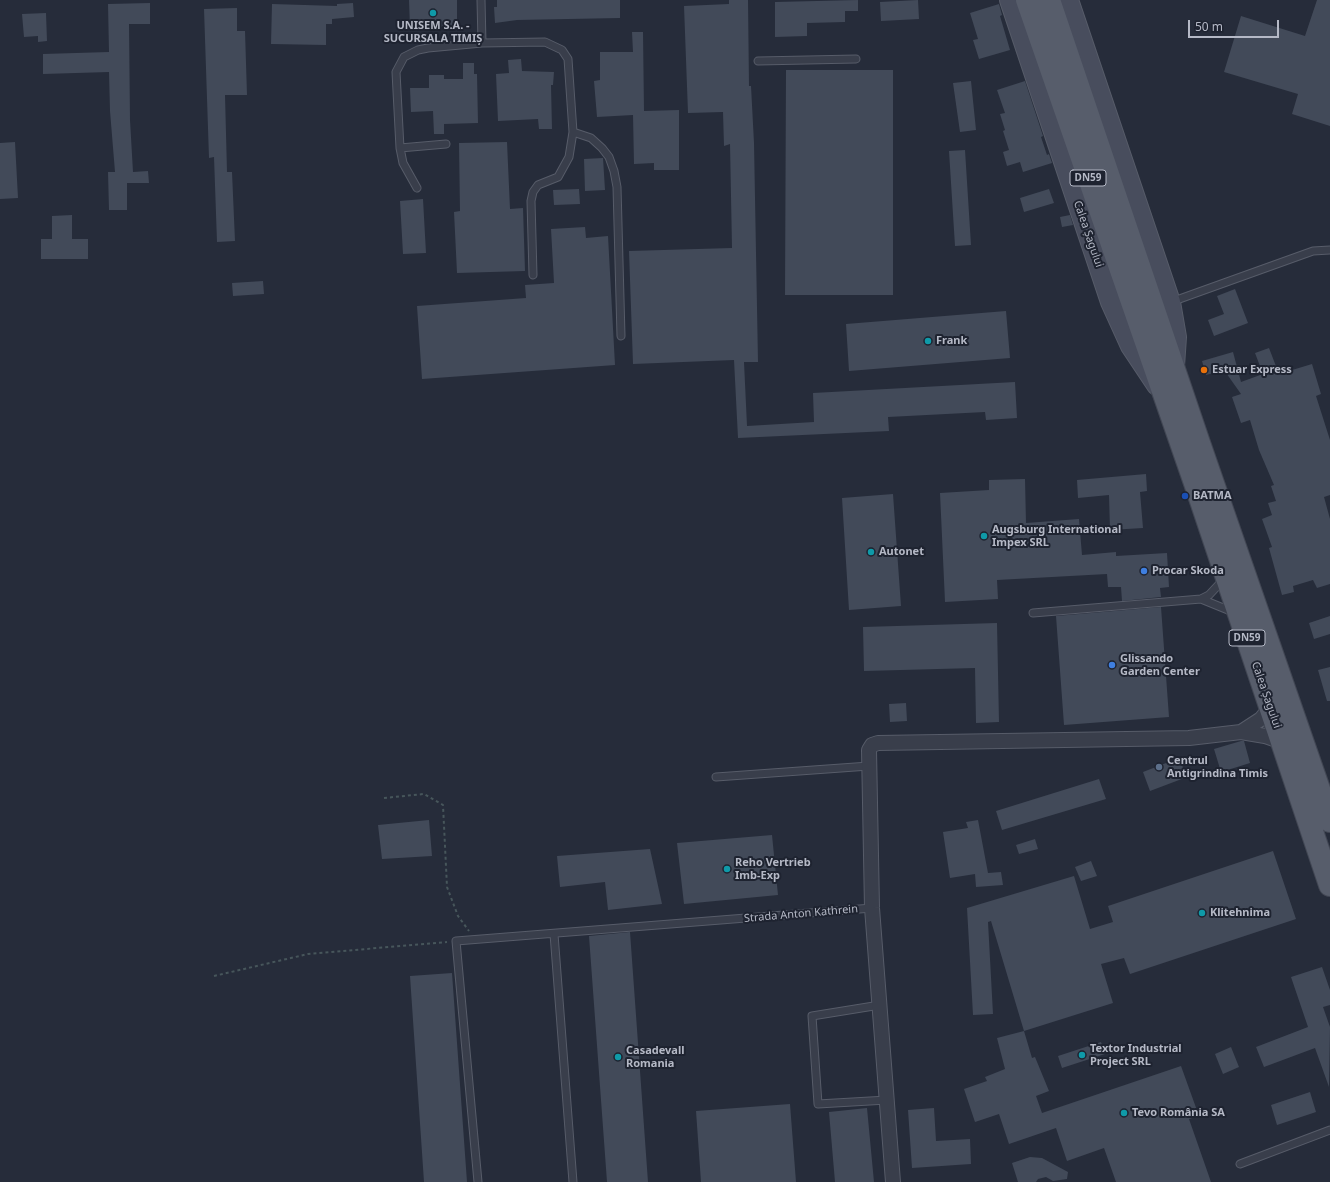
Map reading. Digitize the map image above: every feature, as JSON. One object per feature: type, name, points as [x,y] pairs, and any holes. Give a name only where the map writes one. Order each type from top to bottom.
[{"type":"main road","name":"Calea Șagului","points":[[1045,2],[1162,391],[1330,885]]},
{"type":"main road","name":"Calea Șagului","points":[[1045,2],[1174,368],[1330,821]]},
{"type":"street","name":"Calea Șagului","points":[[1010,0],[1111,302],[1131,346],[1162,391]]},
{"type":"street","name":"Calea Șagului","points":[[1045,2],[1170,302],[1176,337],[1174,368]]},
{"type":"street","points":[[1241,732],[1261,719],[1270,708]]},
{"type":"street","points":[[872,908],[868,750],[872,745],[878,743],[1189,738],[1241,732],[1265,736],[1282,742]]},
{"type":"street","name":"Strada Anton Kathrein","points":[[872,908],[893,1182]]},
{"type":"lane","points":[[481,0],[482,43]]},
{"type":"lane","points":[[417,188],[403,163],[400,148],[396,72],[404,57],[418,50],[428,48],[482,43],[545,42],[562,50],[568,58],[573,132],[570,157],[558,177],[538,185],[533,192],[531,201],[533,275]]},
{"type":"lane","points":[[758,61],[856,59]]},
{"type":"lane","points":[[573,132],[591,138],[602,148],[609,157],[614,171],[617,187],[621,336]]},
{"type":"lane","points":[[400,148],[446,144]]},
{"type":"lane","points":[[1170,302],[1313,251],[1330,250]]},
{"type":"lane","points":[[1201,599],[1217,588],[1226,576]]},
{"type":"lane","points":[[1033,613],[1201,599],[1222,607],[1240,617]]},
{"type":"lane","points":[[716,777],[869,766]]},
{"type":"lane","name":"Strada Anton Kathrein","points":[[456,941],[872,908]]},
{"type":"lane","points":[[554,934],[573,1182]]},
{"type":"lane","points":[[456,941],[478,1182]]},
{"type":"lane","points":[[880,1005],[812,1016],[818,1104],[887,1100]]},
{"type":"lane","points":[[1240,1164],[1330,1130]]},
{"type":"path","points":[[384,798],[424,794],[443,805],[447,887],[458,916],[475,940]]},
{"type":"path","points":[[214,976],[308,954],[456,941]]},
{"type":"building","name":"UNISEM S.A. - SUCURSALA TIMIȘ","points":[[409,0],[457,0],[457,26],[410,28]]},
{"type":"building","points":[[497,0],[620,0],[620,18],[517,20],[495,23],[494,7],[497,7]]},
{"type":"building","points":[[729,0],[748,0],[749,86],[751,86],[754,143],[758,362],[744,362],[747,426],[814,422],[813,393],[1015,382],[1017,418],[986,420],[985,412],[888,417],[889,431],[738,438],[734,360],[633,364],[629,251],[732,248],[730,144],[724,146],[723,112],[688,113],[684,6],[729,4]]},
{"type":"building","points":[[858,0],[858,11],[845,11],[845,22],[807,23],[807,36],[775,37],[775,2]]},
{"type":"building","points":[[918,0],[919,19],[881,21],[880,2]]},
{"type":"building","points":[[1317,0],[1330,0],[1330,126],[1292,114],[1298,94],[1224,72],[1241,16],[1305,36]]},
{"type":"building","points":[[150,3],[150,24],[129,24],[130,120],[133,172],[148,171],[149,183],[127,183],[127,210],[109,210],[108,172],[115,172],[110,111],[109,72],[43,74],[43,54],[109,52],[108,4]]},
{"type":"building","points":[[353,3],[354,17],[332,19],[332,24],[326,24],[326,45],[271,44],[272,4],[337,6],[337,4]]},
{"type":"building","points":[[999,4],[1002,15],[1000,16],[1010,50],[979,59],[973,40],[978,39],[970,13]]},
{"type":"building","points":[[237,8],[237,31],[245,31],[247,95],[225,95],[227,172],[232,172],[235,241],[217,242],[214,157],[209,158],[204,9]]},
{"type":"building","points":[[46,13],[47,41],[38,42],[38,36],[24,37],[22,14]]},
{"type":"building","points":[[632,32],[643,32],[644,111],[679,110],[679,170],[654,170],[654,163],[634,164],[633,115],[597,117],[594,81],[600,80],[600,52],[633,52]]},
{"type":"building","points":[[521,59],[522,71],[554,72],[553,85],[551,85],[552,129],[539,129],[538,119],[498,121],[496,74],[509,73],[508,60]]},
{"type":"building","points":[[463,63],[474,63],[474,74],[477,74],[478,123],[444,124],[444,134],[434,134],[433,111],[411,112],[410,88],[429,88],[429,75],[444,75],[444,79],[463,79]]},
{"type":"building","points":[[786,70],[893,70],[893,295],[785,295]]},
{"type":"building","points":[[971,81],[976,130],[960,132],[953,83]]},
{"type":"building","points":[[1025,81],[1043,136],[1041,137],[1047,155],[1049,154],[1052,163],[1023,172],[1020,162],[1007,166],[1003,152],[1009,150],[1003,131],[1005,130],[1000,114],[1005,113],[997,90]]},
{"type":"building","points":[[15,142],[18,198],[0,199],[0,143]]},
{"type":"building","points":[[507,142],[510,209],[523,208],[525,271],[457,273],[454,212],[460,211],[459,143]]},
{"type":"building","points":[[965,150],[971,245],[955,246],[949,151]]},
{"type":"building","points":[[603,158],[605,190],[585,191],[584,159]]},
{"type":"building","points":[[579,189],[580,204],[554,205],[553,190]]},
{"type":"building","points":[[1049,189],[1054,203],[1024,212],[1020,198]]},
{"type":"building","points":[[423,199],[426,253],[403,254],[400,201]]},
{"type":"building","points":[[72,215],[72,239],[88,239],[88,259],[41,259],[41,239],[52,239],[52,216]]},
{"type":"building","points":[[1070,215],[1073,225],[1062,227],[1060,217]]},
{"type":"building","points":[[585,227],[586,238],[608,236],[615,365],[422,379],[417,306],[526,298],[525,285],[554,283],[551,229]]},
{"type":"building","points":[[263,281],[264,294],[233,296],[232,283]]},
{"type":"building","points":[[1235,289],[1248,323],[1214,336],[1208,320],[1224,314],[1217,296]]},
{"type":"building","name":"Frank","points":[[1006,311],[1010,358],[849,371],[846,324]]},
{"type":"building","points":[[1269,348],[1279,374],[1312,364],[1321,394],[1316,396],[1330,440],[1330,495],[1324,497],[1330,519],[1330,584],[1317,588],[1313,580],[1293,586],[1294,592],[1282,595],[1269,548],[1272,547],[1262,519],[1272,515],[1268,503],[1276,501],[1271,486],[1274,485],[1259,450],[1250,420],[1241,423],[1232,397],[1241,394],[1224,370],[1206,375],[1202,361],[1233,352],[1241,382],[1263,374],[1255,353]]},
{"type":"building","points":[[1146,474],[1147,491],[1140,492],[1143,528],[1110,530],[1109,495],[1078,498],[1077,480]]},
{"type":"building","points":[[1025,479],[1026,523],[1079,519],[1082,555],[1116,552],[1116,556],[1167,553],[1169,587],[1160,588],[1161,597],[1122,601],[1121,587],[1108,587],[1107,574],[997,580],[998,599],[945,602],[940,493],[989,490],[989,480]]},
{"type":"building","name":"Autonet","points":[[893,494],[901,606],[849,610],[842,498]]},
{"type":"building","name":"Glissando Garden Center","points":[[1161,607],[1169,717],[1064,725],[1056,616]]},
{"type":"building","points":[[1330,616],[1330,634],[1314,639],[1309,623]]},
{"type":"building","points":[[997,623],[999,722],[976,723],[975,668],[864,671],[863,627]]},
{"type":"building","points":[[1330,667],[1330,701],[1327,701],[1318,670]]},
{"type":"building","points":[[906,703],[907,721],[890,722],[889,704]]},
{"type":"building","points":[[1244,741],[1250,763],[1221,772],[1214,749]]},
{"type":"building","points":[[1179,758],[1187,777],[1150,791],[1143,772]]},
{"type":"building","points":[[1099,779],[1106,799],[1002,830],[996,811]]},
{"type":"building","points":[[429,820],[432,856],[382,859],[378,825]]},
{"type":"building","points":[[978,820],[988,873],[1001,872],[1003,885],[976,887],[975,874],[950,878],[943,832],[968,828],[966,822]]},
{"type":"building","name":"Reho Vertrieb Imb-Exp","points":[[772,835],[778,895],[684,904],[677,843]]},
{"type":"building","points":[[1035,839],[1038,849],[1019,854],[1016,845]]},
{"type":"building","points":[[650,849],[662,904],[608,910],[605,882],[560,887],[557,856]]},
{"type":"building","points":[[1273,851],[1296,919],[1130,974],[1124,958],[1101,964],[1113,1003],[1024,1031],[991,921],[988,922],[993,1014],[973,1015],[967,908],[1074,876],[1090,929],[1113,922],[1108,906]]},
{"type":"building","points":[[1091,861],[1097,876],[1081,881],[1075,867]]},
{"type":"building","name":"Casadevall Romania","points":[[630,932],[648,1182],[607,1182],[589,936]]},
{"type":"building","points":[[1322,967],[1330,990],[1330,1005],[1323,1007],[1330,1027],[1329,1087],[1315,1048],[1264,1067],[1256,1047],[1308,1027],[1291,977]]},
{"type":"building","points":[[452,973],[467,1182],[424,1182],[410,976]]},
{"type":"building","points":[[1024,1031],[1032,1058],[1035,1057],[1049,1091],[1036,1096],[1042,1113],[1181,1066],[1199,1116],[1189,1119],[1211,1182],[1116,1182],[1104,1148],[1067,1161],[1056,1128],[1009,1144],[999,1114],[975,1122],[964,1089],[987,1081],[985,1077],[1005,1069],[997,1038]]},
{"type":"building","name":"Textor Industrial Project SRL","points":[[1101,1042],[1105,1054],[1062,1068],[1058,1056]]},
{"type":"building","points":[[1231,1047],[1239,1067],[1223,1074],[1215,1054]]},
{"type":"building","points":[[1310,1092],[1316,1112],[1277,1125],[1271,1105]]},
{"type":"building","points":[[790,1104],[796,1182],[701,1182],[696,1111]]},
{"type":"building","points":[[867,1108],[874,1182],[835,1182],[829,1112]]},
{"type":"building","points":[[934,1108],[936,1141],[970,1139],[971,1164],[912,1168],[908,1110]]},
{"type":"building","points":[[1030,1157],[1042,1158],[1068,1172],[1067,1179],[1053,1181],[1046,1177],[1038,1179],[1036,1182],[1018,1182],[1012,1163]]},
{"type":"place","name":"UNISEM S.A. - SUCURSALA TIMIȘ","points":[[433,13]]},
{"type":"place","name":"Frank","points":[[928,341]]},
{"type":"place","name":"Estuar Express","points":[[1204,370]]},
{"type":"place","name":"BATMA","points":[[1185,496]]},
{"type":"place","name":"Augsburg International Impex SRL","points":[[984,536]]},
{"type":"place","name":"Autonet","points":[[871,552]]},
{"type":"place","name":"Procar Skoda","points":[[1144,571]]},
{"type":"place","name":"Glissando Garden Center","points":[[1112,665]]},
{"type":"place","name":"Centrul Antigrindina Timis","points":[[1159,767]]},
{"type":"place","name":"Reho Vertrieb Imb-Exp","points":[[727,869]]},
{"type":"place","name":"Klitehnima","points":[[1202,913]]},
{"type":"place","name":"Textor Industrial Project SRL","points":[[1082,1055]]},
{"type":"place","name":"Casadevall Romania","points":[[618,1057]]},
{"type":"place","name":"Tevo România SA","points":[[1124,1113]]}]
